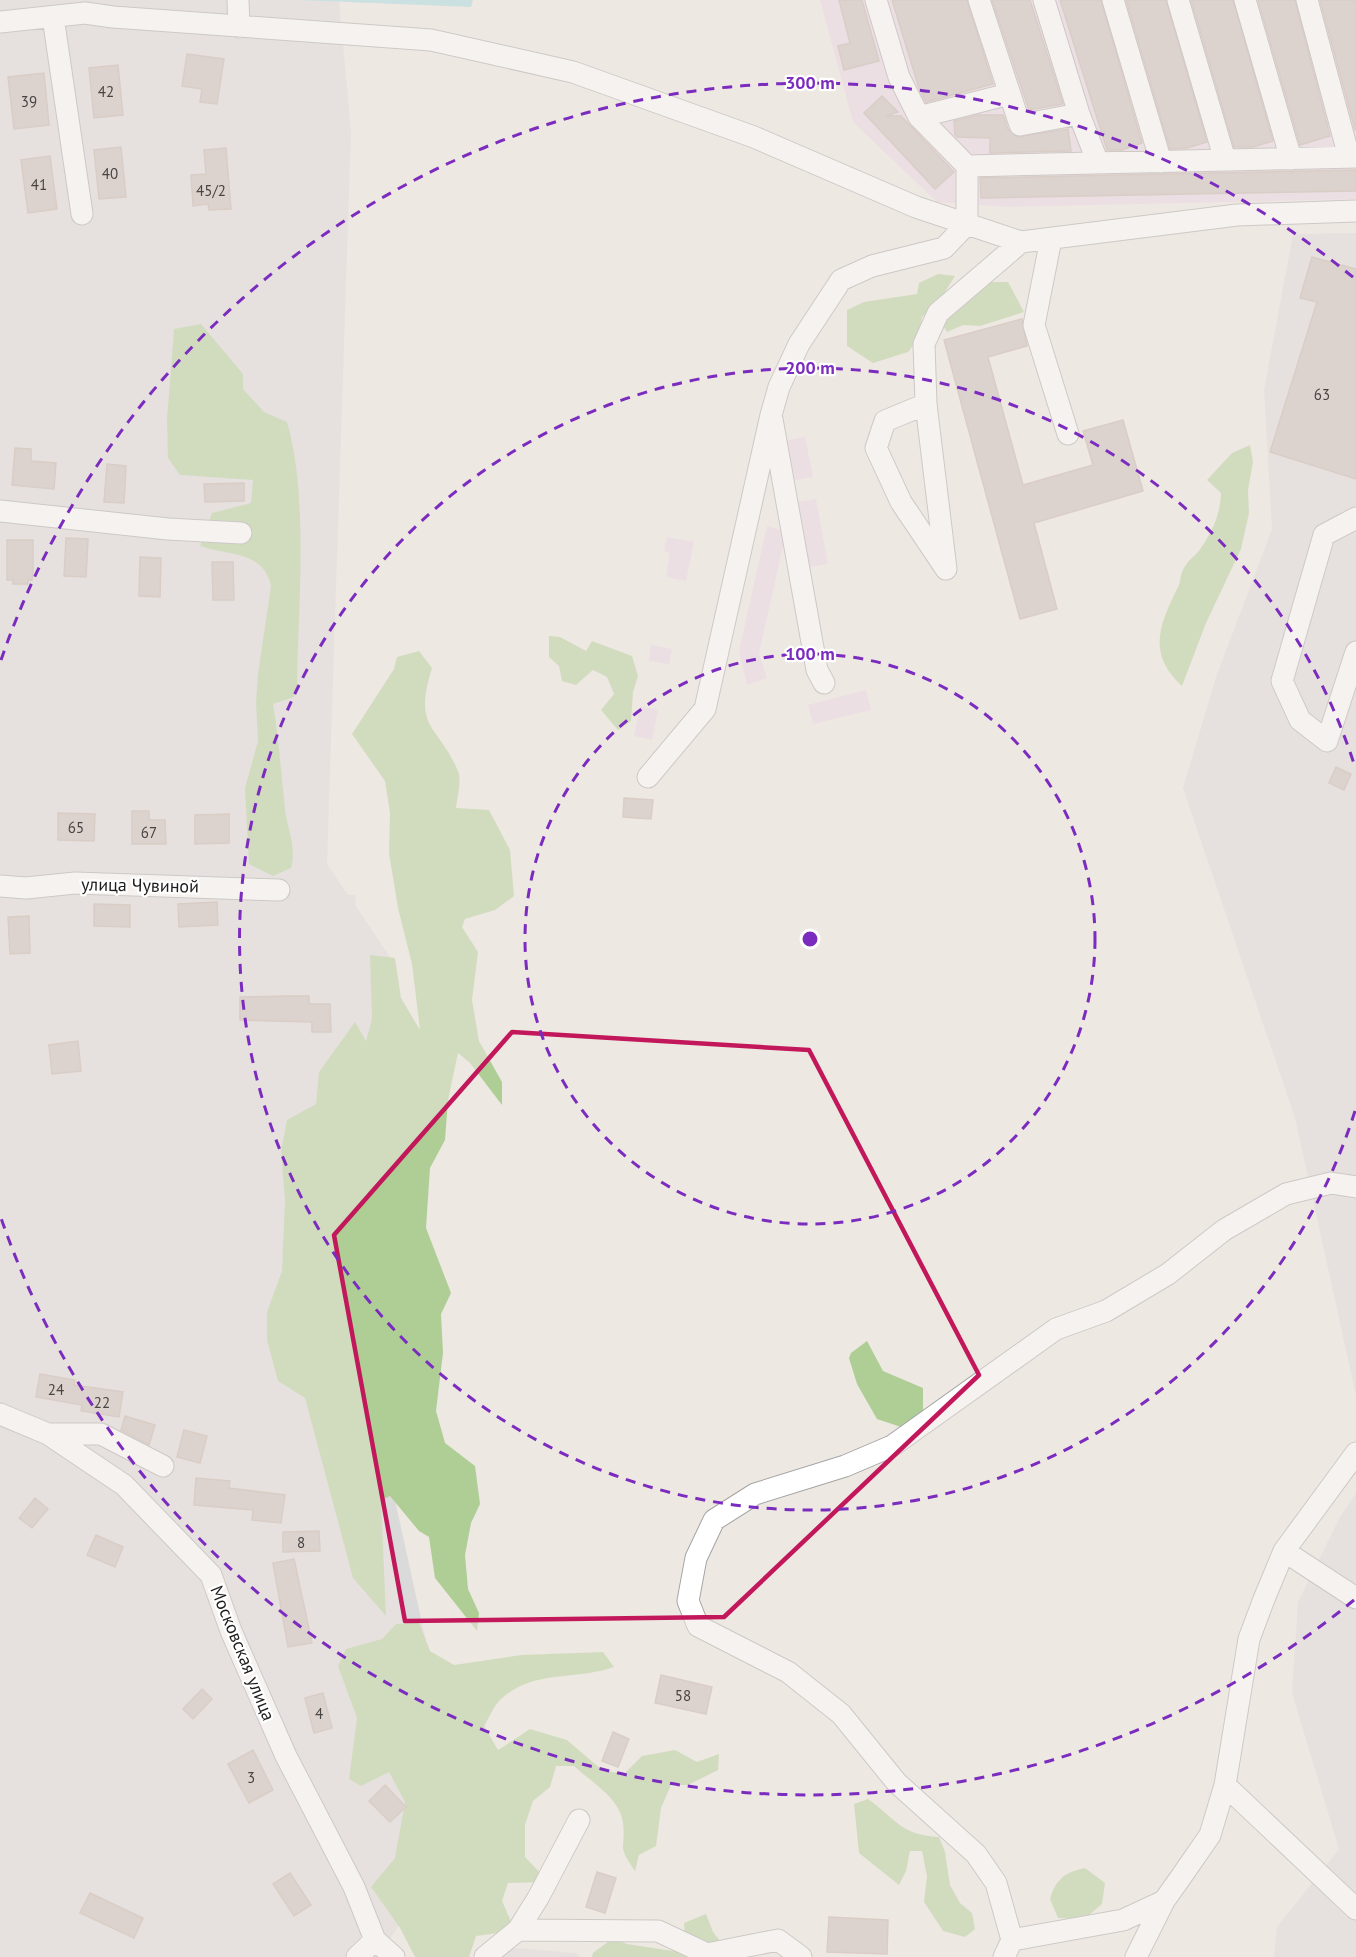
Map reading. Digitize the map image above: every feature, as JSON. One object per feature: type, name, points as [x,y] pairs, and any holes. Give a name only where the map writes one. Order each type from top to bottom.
[{"type":"street","points":[[238,0],[239,27]]},
{"type":"street","points":[[648,777],[705,709],[771,415],[779,387],[799,344],[842,280],[872,266],[944,248],[967,224],[967,166],[919,117],[900,77],[876,0]]},
{"type":"street","points":[[979,0],[1020,125],[1079,114]]},
{"type":"street","points":[[1044,0],[1079,114],[1098,163]]},
{"type":"street","points":[[1113,0],[1161,162]]},
{"type":"street","points":[[1178,0],[1225,160]]},
{"type":"street","points":[[1245,0],[1291,159]]},
{"type":"street","points":[[967,166],[1353,157],[1307,0]]},
{"type":"street","points":[[0,22],[53,17],[83,7],[239,27],[431,39],[573,72],[754,138],[916,207],[1021,242],[1236,214],[1356,211]]},
{"type":"street","points":[[53,17],[82,214]]},
{"type":"street","points":[[919,117],[1010,93]]},
{"type":"street","points":[[1051,239],[1034,324],[1068,434]]},
{"type":"street","points":[[926,404],[885,421],[876,448],[901,502],[946,569],[926,404],[924,344],[938,313],[1021,242]]},
{"type":"street","points":[[771,415],[779,446],[817,670],[824,683]]},
{"type":"street","points":[[0,511],[168,529],[242,533]]},
{"type":"street","points":[[1356,518],[1324,535],[1282,681],[1300,720],[1326,741],[1356,652]]},
{"type":"street","name":"улица Чувиной","points":[[0,886],[26,888],[75,883],[279,890]]},
{"type":"street","points":[[1164,1901],[1123,1920],[1008,1949],[996,1883],[976,1854],[897,1783],[840,1714],[788,1672],[698,1626],[688,1601],[696,1558],[714,1520],[755,1494],[844,1466],[892,1446],[1056,1329],[1106,1311],[1168,1274],[1224,1230],[1286,1194],[1331,1183],[1356,1187]]},
{"type":"street","name":"Московская улица","points":[[0,1414],[48,1434],[124,1485],[211,1575],[231,1631],[286,1756],[354,1887],[375,1940]]},
{"type":"street","points":[[48,1434],[101,1434],[163,1466]]},
{"type":"street","points":[[1136,1957],[1164,1901],[1210,1835],[1225,1785],[1249,1639],[1284,1551],[1356,1453]]},
{"type":"street","points":[[1284,1551],[1356,1598]]},
{"type":"street","points":[[1225,1785],[1356,1909]]},
{"type":"street","points":[[485,1957],[518,1930],[538,1898],[579,1820]]},
{"type":"street","points":[[518,1930],[658,1931],[706,1954],[778,1940],[801,1957]]},
{"type":"street","points":[[357,1957],[375,1940],[394,1957]]},
{"type":"highlighted area","points":[[512,1032],[809,1050],[979,1375],[724,1617],[405,1621],[334,1235]]},
{"type":"shaded area","points":[[0,0],[339,0],[351,131],[327,864],[348,895],[355,895],[356,906],[392,960],[396,1505],[465,1818],[379,1957],[0,1957]]},
{"type":"shaded area","points":[[820,0],[1356,0],[1356,199],[1010,207],[937,202],[853,122]]},
{"type":"shaded area","points":[[1356,233],[1356,1396],[1295,1118],[1183,788],[1216,677],[1272,529],[1264,390],[1293,234]]},
{"type":"shaded area","points":[[805,437],[813,477],[795,480],[787,440]]},
{"type":"shaded area","points":[[816,499],[828,564],[810,567],[798,502]]},
{"type":"shaded area","points":[[767,526],[786,532],[759,654],[767,678],[747,685],[739,651]]},
{"type":"shaded area","points":[[667,537],[694,542],[686,581],[666,577],[670,553],[664,551]]},
{"type":"shaded area","points":[[651,645],[672,649],[669,664],[649,661]]},
{"type":"shaded area","points":[[866,690],[871,710],[813,724],[808,705]]},
{"type":"shaded area","points":[[640,706],[658,710],[652,740],[634,736]]},
{"type":"shaded area","points":[[1356,1493],[1356,1957],[1274,1957],[1277,1927],[1339,1849],[1292,1693],[1298,1602],[1340,1517]]},
{"type":"shaded area","points":[[489,1946],[576,1953],[581,1957],[483,1957]]},
{"type":"green space","points":[[938,274],[955,276],[941,298],[922,317],[918,339],[908,352],[873,363],[847,346],[847,310],[864,302],[917,294],[919,283]]},
{"type":"green space","points":[[990,282],[1008,282],[1024,312],[980,326],[963,325],[947,332],[941,322]]},
{"type":"green space","points":[[201,324],[243,374],[243,389],[264,412],[287,422],[294,452],[301,552],[297,686],[294,697],[273,704],[293,860],[291,868],[273,876],[249,864],[245,788],[258,741],[256,702],[258,674],[271,586],[267,574],[253,560],[200,546],[212,513],[251,503],[253,480],[180,475],[168,458],[167,420],[174,329]]},
{"type":"green space","points":[[1250,445],[1253,462],[1248,490],[1249,513],[1241,549],[1206,623],[1182,686],[1171,674],[1160,651],[1162,627],[1183,570],[1203,545],[1217,517],[1221,493],[1207,480],[1232,453]]},
{"type":"green space","points":[[549,636],[560,637],[586,651],[592,641],[632,656],[638,676],[633,692],[631,721],[618,730],[601,710],[614,694],[607,677],[593,670],[576,685],[562,681],[559,666],[549,657]]},
{"type":"green space","points":[[419,651],[432,668],[425,704],[426,715],[459,775],[456,808],[489,810],[510,850],[514,896],[495,910],[465,919],[462,927],[478,952],[472,1000],[479,1041],[502,1082],[502,1105],[470,1063],[458,1053],[448,1100],[445,1140],[430,1168],[426,1228],[451,1293],[441,1314],[443,1353],[436,1411],[445,1443],[475,1466],[480,1504],[471,1523],[465,1555],[468,1589],[479,1613],[477,1631],[435,1578],[429,1537],[419,1531],[390,1496],[381,1500],[386,1616],[353,1578],[305,1398],[278,1381],[267,1340],[267,1312],[282,1271],[285,1200],[281,1151],[287,1120],[316,1104],[319,1072],[355,1022],[366,1041],[372,1019],[370,955],[395,958],[401,998],[420,1030],[412,964],[398,908],[389,853],[390,813],[385,781],[352,734],[394,669],[397,657]]},
{"type":"green space","points":[[867,1341],[883,1371],[923,1388],[923,1412],[910,1430],[877,1419],[857,1384],[849,1358],[851,1353]]},
{"type":"green space","points":[[419,1622],[430,1651],[454,1665],[521,1655],[603,1652],[614,1667],[584,1674],[542,1679],[515,1689],[502,1698],[484,1726],[498,1750],[530,1729],[567,1740],[602,1770],[624,1774],[642,1756],[675,1750],[697,1762],[719,1754],[718,1770],[688,1785],[671,1785],[661,1808],[656,1846],[639,1855],[635,1871],[623,1847],[624,1832],[621,1814],[611,1798],[574,1766],[556,1766],[550,1787],[533,1801],[525,1825],[525,1857],[549,1882],[508,1883],[502,1901],[513,1926],[498,1933],[476,1936],[469,1957],[415,1957],[400,1928],[371,1887],[395,1858],[405,1802],[389,1772],[361,1786],[349,1779],[357,1718],[338,1666],[346,1649],[382,1639],[396,1624]]},
{"type":"green space","points":[[868,1799],[907,1830],[926,1836],[939,1837],[945,1852],[950,1885],[960,1903],[972,1913],[975,1929],[965,1937],[943,1931],[924,1902],[927,1876],[922,1851],[910,1851],[906,1871],[899,1885],[859,1853],[854,1804]]},
{"type":"green space","points":[[1085,1868],[1105,1883],[1102,1904],[1084,1919],[1058,1918],[1050,1899],[1055,1886],[1067,1874]]},
{"type":"green space","points":[[706,1914],[713,1932],[731,1955],[746,1954],[749,1957],[592,1957],[593,1953],[613,1938],[627,1944],[673,1951],[685,1938],[684,1923]]},
{"type":"water","points":[[298,0],[473,0],[471,7]]},
{"type":"building","points":[[839,0],[862,0],[879,61],[844,70],[838,46],[850,43]]},
{"type":"building","points":[[892,0],[967,0],[993,84],[926,102],[919,88]]},
{"type":"building","points":[[992,0],[1030,0],[1063,104],[1029,110]]},
{"type":"building","points":[[1060,0],[1101,0],[1142,143],[1122,150],[1107,150]]},
{"type":"building","points":[[1126,0],[1166,0],[1207,142],[1187,148],[1170,149]]},
{"type":"building","points":[[1191,0],[1233,0],[1273,141],[1253,147],[1234,147]]},
{"type":"building","points":[[1258,0],[1295,0],[1330,136],[1300,145]]},
{"type":"building","points":[[1320,0],[1356,0],[1355,130]]},
{"type":"building","points":[[187,54],[224,59],[217,104],[200,102],[202,89],[182,86]]},
{"type":"building","points":[[118,65],[123,115],[94,118],[89,68]]},
{"type":"building","points":[[44,73],[49,125],[14,129],[8,77]]},
{"type":"building","points":[[882,96],[898,112],[886,116],[901,116],[954,172],[935,189],[864,113]]},
{"type":"building","points":[[978,115],[1003,115],[1008,129],[1017,137],[1068,129],[1071,151],[990,153],[990,138],[957,137],[955,135],[954,121]]},
{"type":"building","points":[[121,147],[126,197],[99,199],[94,150]]},
{"type":"building","points":[[226,148],[231,209],[209,210],[208,204],[193,206],[191,175],[206,174],[204,150]]},
{"type":"building","points":[[50,156],[57,209],[28,213],[21,160]]},
{"type":"building","points":[[1356,170],[1356,191],[981,198],[980,178]]},
{"type":"building","points":[[1312,257],[1356,269],[1356,479],[1270,452],[1317,302],[1300,298]]},
{"type":"building","points":[[1022,319],[1027,346],[988,357],[1023,485],[1093,465],[1083,431],[1123,420],[1143,491],[1034,523],[1057,609],[1020,619],[944,340]]},
{"type":"building","points":[[15,448],[31,449],[31,461],[56,463],[54,489],[12,485]]},
{"type":"building","points":[[107,464],[126,466],[124,503],[104,502]]},
{"type":"building","points":[[244,483],[244,501],[205,502],[204,484]]},
{"type":"building","points":[[66,538],[88,539],[86,577],[64,576]]},
{"type":"building","points":[[7,540],[33,540],[32,580],[28,580],[28,584],[13,584],[13,580],[7,580]]},
{"type":"building","points":[[140,557],[161,558],[160,597],[139,596]]},
{"type":"building","points":[[212,562],[233,562],[234,600],[213,600]]},
{"type":"building","points":[[1336,767],[1351,774],[1344,790],[1329,783]]},
{"type":"building","points":[[624,798],[653,800],[651,819],[623,817]]},
{"type":"building","points":[[132,811],[149,811],[149,820],[165,820],[166,844],[132,844]]},
{"type":"building","points":[[58,813],[95,814],[94,841],[58,840]]},
{"type":"building","points":[[229,814],[229,843],[195,844],[195,815]]},
{"type":"building","points":[[217,902],[218,925],[179,927],[178,904]]},
{"type":"building","points":[[94,904],[130,905],[130,927],[94,926]]},
{"type":"building","points":[[29,916],[30,953],[10,954],[8,917]]},
{"type":"building","points":[[309,996],[309,1004],[330,1004],[331,1032],[312,1032],[312,1022],[240,1020],[240,997]]},
{"type":"building","points":[[78,1041],[81,1071],[52,1074],[49,1045]]},
{"type":"building","points":[[40,1374],[75,1380],[74,1385],[123,1392],[119,1417],[81,1411],[82,1405],[36,1397]]},
{"type":"building","points":[[125,1416],[155,1425],[149,1445],[121,1430]]},
{"type":"building","points":[[184,1430],[207,1436],[200,1463],[177,1457]]},
{"type":"building","points":[[196,1478],[230,1481],[229,1488],[285,1495],[281,1523],[252,1520],[253,1510],[194,1505]]},
{"type":"building","points":[[35,1498],[48,1509],[32,1528],[19,1518]]},
{"type":"building","points":[[319,1531],[320,1551],[283,1552],[283,1532]]},
{"type":"building","points":[[96,1535],[123,1547],[115,1567],[87,1555]]},
{"type":"building","points":[[294,1559],[312,1643],[288,1647],[273,1563]]},
{"type":"building","points":[[661,1675],[712,1687],[706,1714],[655,1703]]},
{"type":"building","points":[[202,1689],[212,1699],[193,1719],[183,1709]]},
{"type":"building","points":[[323,1693],[332,1728],[314,1733],[305,1698]]},
{"type":"building","points":[[613,1732],[629,1739],[618,1767],[602,1761]]},
{"type":"building","points":[[253,1750],[273,1790],[249,1803],[228,1764]]},
{"type":"building","points":[[385,1785],[406,1807],[390,1822],[369,1801]]},
{"type":"building","points":[[597,1872],[616,1878],[605,1913],[586,1907]]},
{"type":"building","points":[[290,1873],[311,1905],[294,1916],[273,1884]]},
{"type":"building","points":[[90,1893],[143,1918],[134,1938],[80,1913]]},
{"type":"building","points":[[829,1917],[888,1920],[887,1954],[827,1952]]}]
